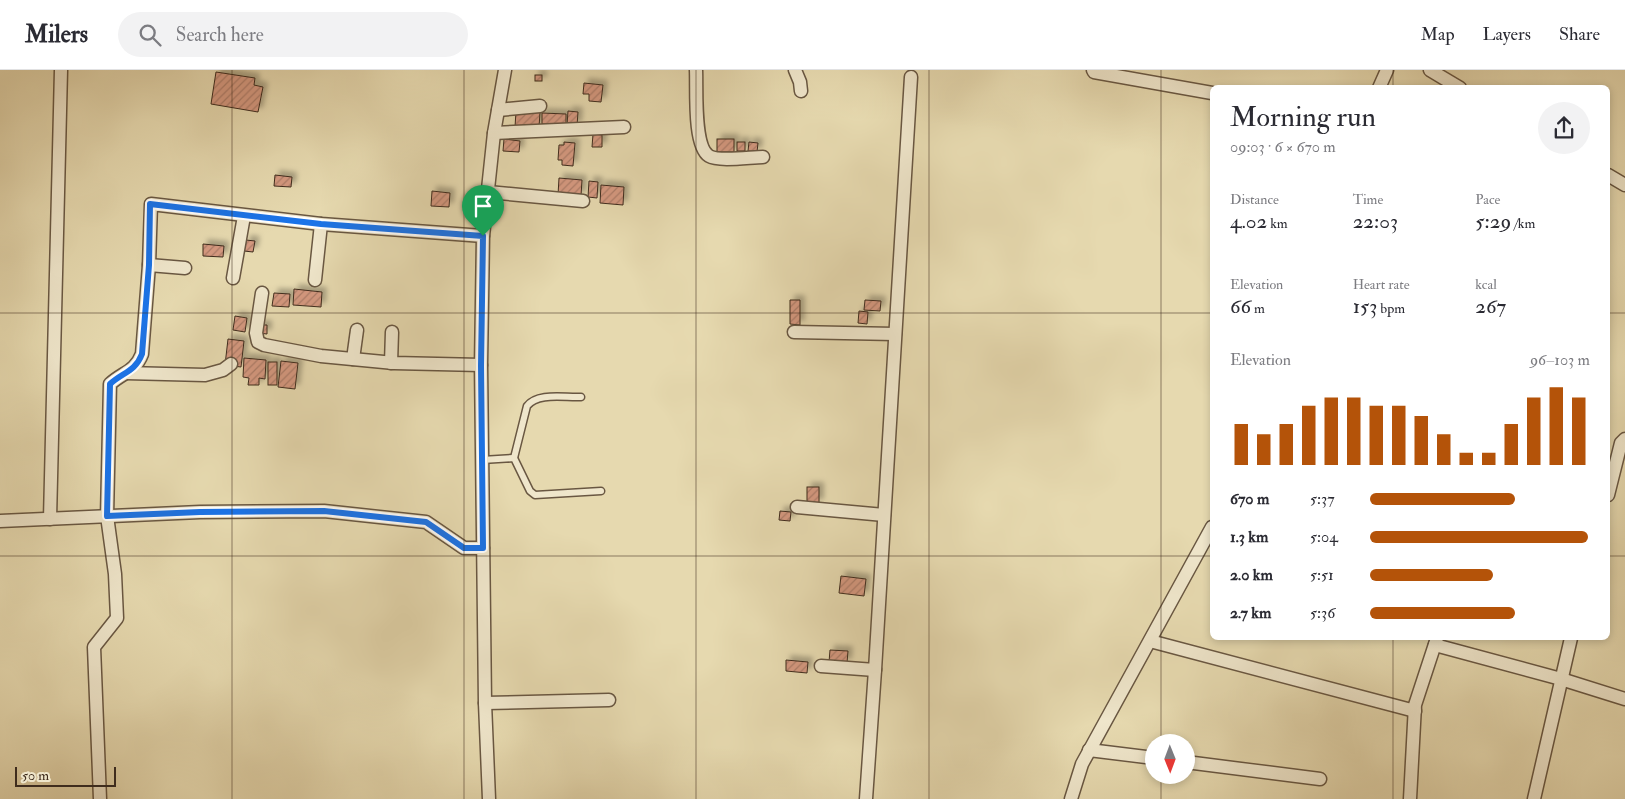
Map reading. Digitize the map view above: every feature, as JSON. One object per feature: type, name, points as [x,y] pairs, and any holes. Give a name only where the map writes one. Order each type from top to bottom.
[{"type":"street","points":[[50,519],[61,70]]},
{"type":"street","points":[[489,799],[485,703],[482,460],[483,236],[494,133],[505,70]]},
{"type":"street","points":[[696,70],[698,129],[703,150],[710,157],[763,157]]},
{"type":"street","points":[[795,70],[800,82],[801,91]]},
{"type":"street","points":[[1093,70],[1094,72],[1210,92]]},
{"type":"street","points":[[1380,85],[1387,70]]},
{"type":"street","points":[[1430,70],[1455,85]]},
{"type":"street","points":[[866,799],[911,77]]},
{"type":"street","points":[[498,110],[540,106]]},
{"type":"street","points":[[494,133],[624,128]]},
{"type":"street","points":[[1610,176],[1625,185]]},
{"type":"street","points":[[488,192],[583,201]]},
{"type":"street","points":[[100,799],[94,647],[117,618],[115,574],[107,516],[110,384],[138,365],[142,354],[149,265],[150,204],[321,224],[483,236]]},
{"type":"street","points":[[233,278],[244,216]]},
{"type":"street","points":[[315,280],[321,224]]},
{"type":"street","points":[[149,265],[186,268]]},
{"type":"street","points":[[262,293],[256,333],[258,342],[264,345],[321,356],[391,362],[481,366]]},
{"type":"street","points":[[353,359],[357,330]]},
{"type":"street","points":[[391,362],[392,332]]},
{"type":"street","points":[[794,332],[895,334]]},
{"type":"street","points":[[126,372],[205,374],[223,370],[231,364]]},
{"type":"street","points":[[1610,487],[1621,443],[1625,440]]},
{"type":"street","points":[[797,507],[884,515]]},
{"type":"street","points":[[0,521],[200,512],[324,511],[426,522],[464,548],[483,548]]},
{"type":"street","points":[[1071,799],[1082,764],[1089,750],[1210,531]]},
{"type":"street","points":[[1534,799],[1571,640]]},
{"type":"street","points":[[1150,641],[1415,711]]},
{"type":"street","points":[[1410,799],[1415,705],[1436,641],[1625,699]]},
{"type":"street","points":[[821,666],[875,670]]},
{"type":"street","points":[[485,703],[608,700]]},
{"type":"street","points":[[1089,750],[1145,757]]},
{"type":"street","points":[[1195,763],[1320,779]]},
{"type":"lane","points":[[581,397],[538,398],[532,400],[527,406],[514,458],[530,491],[535,495],[601,491]]},
{"type":"lane","points":[[482,460],[514,458]]},
{"type":"building","points":[[216,72],[255,78],[254,85],[263,87],[258,112],[211,104]]},
{"type":"building","points":[[535,75],[542,75],[542,81],[535,81]]},
{"type":"building","points":[[584,83],[603,85],[601,102],[589,101],[589,94],[583,94]]},
{"type":"building","points":[[516,111],[540,112],[539,128],[515,127]]},
{"type":"building","points":[[568,111],[578,112],[577,126],[567,125]]},
{"type":"building","points":[[542,113],[566,114],[566,125],[542,124]]},
{"type":"building","points":[[593,134],[602,135],[602,147],[592,147]]},
{"type":"building","points":[[504,139],[520,141],[519,152],[503,151]]},
{"type":"building","points":[[717,139],[734,139],[734,152],[717,152]]},
{"type":"building","points":[[564,142],[575,143],[573,166],[562,165],[562,160],[558,160],[559,145],[564,145]]},
{"type":"building","points":[[737,142],[745,142],[745,151],[737,151]]},
{"type":"building","points":[[749,142],[758,143],[757,152],[748,151]]},
{"type":"building","points":[[275,175],[292,177],[291,187],[274,186]]},
{"type":"building","points":[[559,178],[582,180],[581,196],[558,195]]},
{"type":"building","points":[[589,181],[598,182],[597,198],[588,197]]},
{"type":"building","points":[[601,185],[624,187],[623,205],[600,203]]},
{"type":"building","points":[[432,191],[450,193],[449,207],[431,206]]},
{"type":"building","points":[[246,240],[255,241],[253,252],[244,251]]},
{"type":"building","points":[[203,244],[224,246],[223,257],[203,256]]},
{"type":"building","points":[[294,289],[322,292],[321,307],[293,305]]},
{"type":"building","points":[[274,293],[290,294],[289,307],[272,306]]},
{"type":"building","points":[[790,300],[800,300],[800,325],[790,324]]},
{"type":"building","points":[[865,300],[881,301],[880,311],[864,310]]},
{"type":"building","points":[[859,311],[868,312],[867,324],[858,323]]},
{"type":"building","points":[[235,316],[247,318],[245,332],[233,330]]},
{"type":"building","points":[[258,325],[267,325],[267,334],[258,333]]},
{"type":"building","points":[[228,339],[244,341],[241,367],[225,365]]},
{"type":"building","points":[[244,358],[266,360],[265,379],[259,378],[259,385],[248,385],[249,378],[243,377]]},
{"type":"building","points":[[281,361],[298,363],[295,389],[278,387]]},
{"type":"building","points":[[268,362],[277,362],[277,385],[268,385]]},
{"type":"building","points":[[807,487],[819,487],[819,503],[807,503]]},
{"type":"building","points":[[780,511],[791,512],[790,521],[779,520]]},
{"type":"building","points":[[841,576],[866,579],[864,596],[839,593]]},
{"type":"building","points":[[830,650],[848,651],[847,663],[829,662]]},
{"type":"building","points":[[786,660],[808,662],[807,673],[786,671]]},
{"type":"route","points":[[150,204],[321,224],[483,236],[481,366],[483,548],[464,548],[426,522],[324,511],[200,512],[107,516],[110,384],[138,365],[142,354],[149,265],[150,204]]}]
